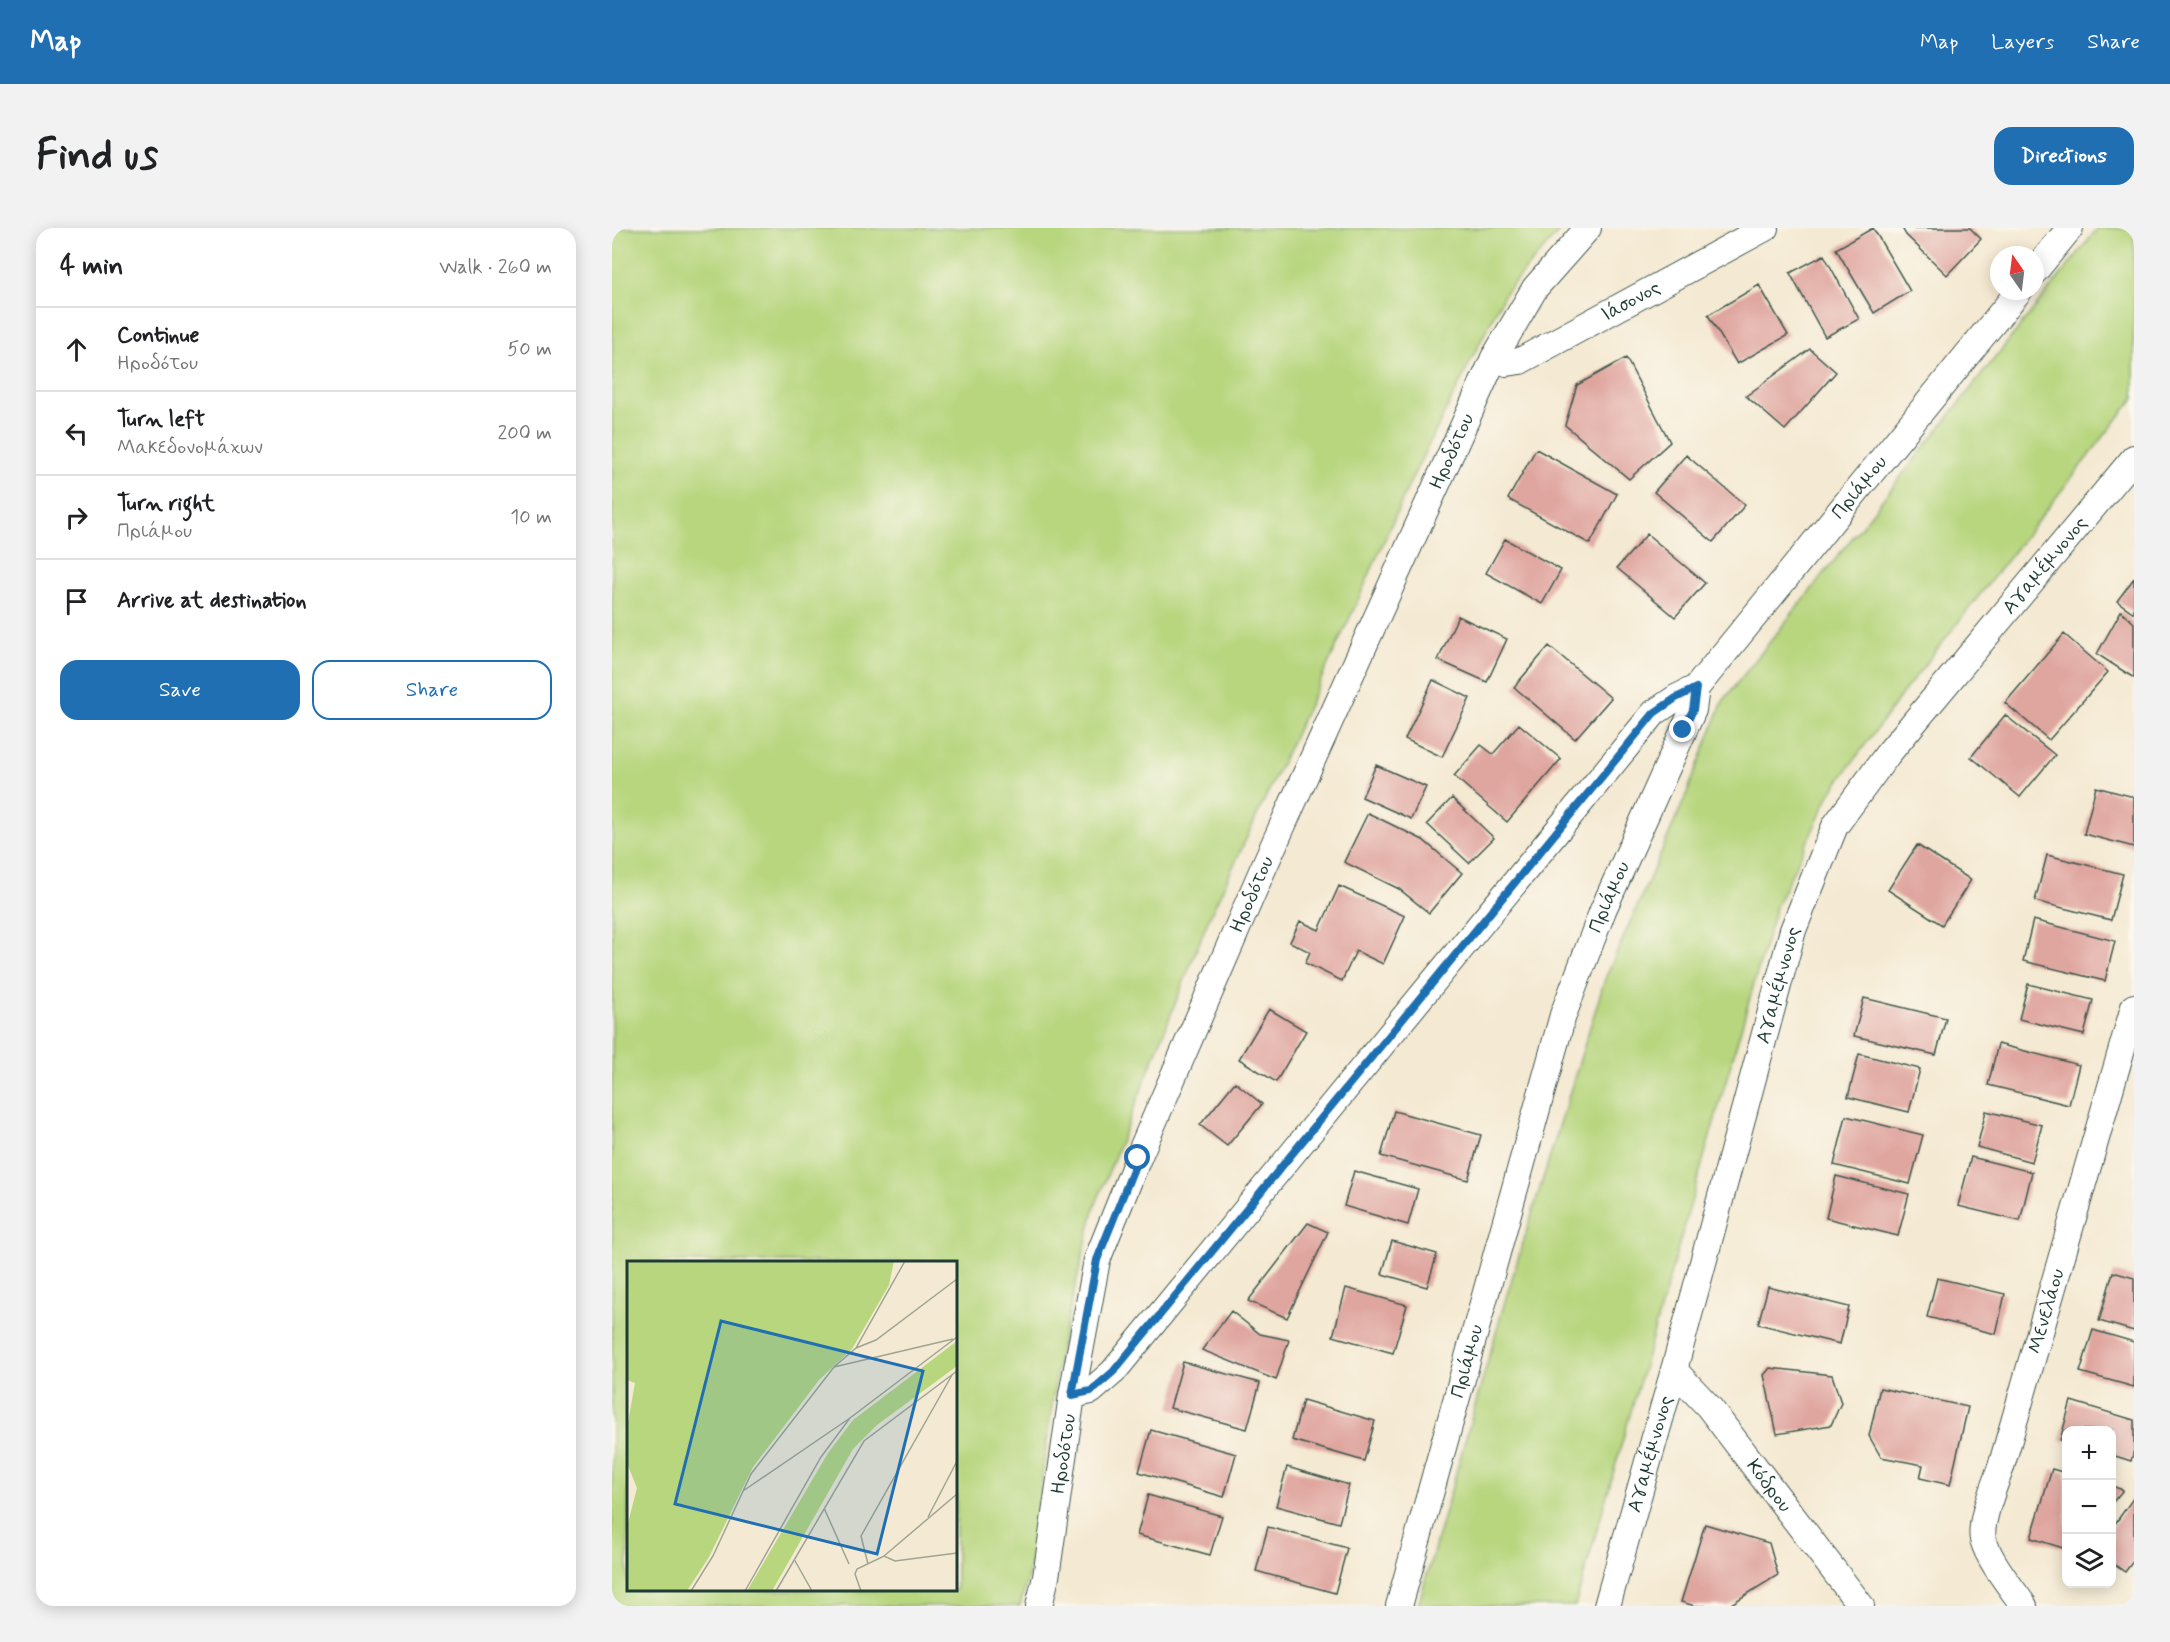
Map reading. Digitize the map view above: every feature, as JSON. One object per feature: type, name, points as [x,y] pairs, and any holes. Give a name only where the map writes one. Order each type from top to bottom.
[{"type":"street","name":"Ηροδότου","points":[[1039,1606],[1046,1577],[1072,1395],[1097,1260],[1138,1158],[1267,861],[1494,358],[1535,288],[1588,228]]},
{"type":"street","name":"Ιάσονος","points":[[1494,358],[1507,363],[1520,361],[1766,228]]},
{"type":"street","points":[[2044,260],[2070,228]]},
{"type":"street","name":"Πριάμου","points":[[1399,1606],[1563,1015],[1603,910],[1693,710],[1696,688],[2012,300]]},
{"type":"street","name":"Αγαμέμνονος","points":[[1607,1606],[1674,1370],[1793,930],[1835,826],[1887,755],[2134,458]]},
{"type":"street","points":[[1072,1395],[1091,1391],[1113,1372],[1654,713],[1696,688]]},
{"type":"street","name":"Μενελάου","points":[[2025,1606],[1997,1566],[1983,1537],[1986,1507],[2001,1467],[2134,1007]]},
{"type":"street","name":"Κόδρου","points":[[1674,1370],[1709,1407],[1861,1606]]},
{"type":"green space","points":[[612,228],[1562,228],[1505,293],[1412,478],[1354,609],[1209,918],[1094,1209],[1059,1354],[1029,1572],[1020,1606],[612,1606]]},
{"type":"green space","points":[[2098,228],[2134,228],[2134,398],[1905,690],[1831,792],[1776,907],[1575,1606],[1418,1606],[1505,1301],[1605,979],[1685,798],[1723,701],[2041,300],[2044,300],[2044,296]]},
{"type":"building","points":[[1873,228],[1910,291],[1874,313],[1836,249]]},
{"type":"building","points":[[1902,228],[1970,228],[1981,239],[1947,275],[1906,235]]},
{"type":"building","points":[[1824,255],[1859,319],[1825,337],[1790,273]]},
{"type":"building","points":[[1759,285],[1788,335],[1737,364],[1708,315]]},
{"type":"building","points":[[1810,349],[1836,372],[1785,430],[1746,396]]},
{"type":"building","points":[[1626,358],[1670,442],[1629,479],[1565,425],[1577,385]]},
{"type":"building","points":[[1536,449],[1617,494],[1590,544],[1508,499]]},
{"type":"building","points":[[1686,455],[1745,505],[1713,542],[1654,492]]},
{"type":"building","points":[[1647,534],[1705,583],[1675,617],[1617,568]]},
{"type":"building","points":[[1505,539],[1561,570],[1542,604],[1486,573]]},
{"type":"building","points":[[2134,578],[2134,613],[2117,601]]},
{"type":"building","points":[[2121,611],[2134,623],[2134,678],[2097,654]]},
{"type":"building","points":[[1458,616],[1507,639],[1487,682],[1438,660]]},
{"type":"building","points":[[2064,634],[2108,672],[2049,740],[2005,703]]},
{"type":"building","points":[[1549,646],[1611,698],[1575,739],[1514,687]]},
{"type":"building","points":[[1433,680],[1470,698],[1442,757],[1405,739]]},
{"type":"building","points":[[2005,715],[2055,755],[2020,797],[1971,757]]},
{"type":"building","points":[[1519,724],[1561,759],[1507,822],[1454,776],[1481,745],[1493,754]]},
{"type":"building","points":[[1376,765],[1426,787],[1411,819],[1362,797]]},
{"type":"building","points":[[2096,787],[2134,797],[2134,847],[2084,834]]},
{"type":"building","points":[[1452,798],[1494,838],[1469,863],[1427,824]]},
{"type":"building","points":[[1368,813],[1423,840],[1462,873],[1429,913],[1399,889],[1344,862]]},
{"type":"building","points":[[1917,845],[1971,880],[1942,925],[1888,890]]},
{"type":"building","points":[[2047,855],[2123,874],[2111,920],[2035,901]]},
{"type":"building","points":[[1339,886],[1405,916],[1383,964],[1356,951],[1342,981],[1305,963],[1310,952],[1290,942],[1300,921],[1319,930]]},
{"type":"building","points":[[2033,920],[2115,941],[2105,981],[2023,961]]},
{"type":"building","points":[[2028,984],[2093,1000],[2084,1035],[2019,1019]]},
{"type":"building","points":[[1864,998],[1946,1018],[1936,1055],[1854,1036]]},
{"type":"building","points":[[1269,1009],[1306,1031],[1276,1082],[1239,1059]]},
{"type":"building","points":[[1998,1044],[2079,1065],[2069,1105],[1988,1085]]},
{"type":"building","points":[[1859,1054],[1920,1069],[1909,1112],[1848,1097]]},
{"type":"building","points":[[1235,1082],[1262,1104],[1227,1146],[1200,1125]]},
{"type":"building","points":[[1394,1111],[1481,1135],[1468,1180],[1381,1156]]},
{"type":"building","points":[[1986,1111],[2042,1125],[2032,1162],[1977,1147]]},
{"type":"building","points":[[1846,1116],[1923,1135],[1910,1184],[1834,1165]]},
{"type":"building","points":[[1971,1157],[2032,1172],[2020,1221],[1958,1206]]},
{"type":"building","points":[[1354,1171],[1418,1189],[1408,1225],[1344,1206]]},
{"type":"building","points":[[1836,1176],[1909,1194],[1898,1236],[1826,1218]]},
{"type":"building","points":[[1308,1223],[1328,1232],[1287,1318],[1248,1301]]},
{"type":"building","points":[[1392,1241],[1437,1254],[1427,1287],[1382,1274]]},
{"type":"building","points":[[2113,1272],[2134,1278],[2134,1331],[2099,1321]]},
{"type":"building","points":[[1937,1278],[2005,1294],[1996,1334],[1927,1317]]},
{"type":"building","points":[[1768,1287],[1849,1307],[1840,1344],[1758,1324]]},
{"type":"building","points":[[1346,1288],[1407,1305],[1393,1353],[1333,1336]]},
{"type":"building","points":[[1231,1311],[1260,1334],[1289,1340],[1276,1380],[1202,1350]]},
{"type":"building","points":[[2093,1330],[2134,1342],[2134,1387],[2080,1372]]},
{"type":"building","points":[[1183,1362],[1260,1383],[1247,1429],[1170,1408]]},
{"type":"building","points":[[1770,1368],[1832,1375],[1841,1403],[1831,1425],[1777,1434],[1764,1375]]},
{"type":"building","points":[[1880,1388],[1968,1407],[1950,1485],[1920,1478],[1923,1465],[1881,1457],[1869,1436]]},
{"type":"building","points":[[1303,1400],[1375,1421],[1364,1461],[1292,1440]]},
{"type":"building","points":[[2071,1401],[2134,1420],[2134,1450],[2131,1461],[2116,1456],[2116,1426],[2064,1426]]},
{"type":"building","points":[[1151,1430],[1236,1454],[1224,1497],[1139,1472]]},
{"type":"building","points":[[1287,1467],[1349,1485],[1339,1523],[1276,1506]]},
{"type":"building","points":[[2052,1469],[2062,1472],[2062,1548],[2031,1538]]},
{"type":"building","points":[[2116,1487],[2123,1490],[2116,1498]]},
{"type":"building","points":[[1148,1495],[1222,1516],[1210,1555],[1137,1535]]},
{"type":"building","points":[[2134,1497],[2134,1560],[2125,1572],[2116,1566],[2116,1522]]},
{"type":"building","points":[[1705,1524],[1769,1543],[1778,1575],[1728,1606],[1695,1606],[1681,1602]]},
{"type":"building","points":[[1268,1527],[1347,1548],[1335,1593],[1256,1571]]},
{"type":"route","points":[[1138,1158],[1097,1260],[1072,1395],[1091,1391],[1113,1372],[1654,713],[1696,688],[1693,710],[1683,730]]}]
